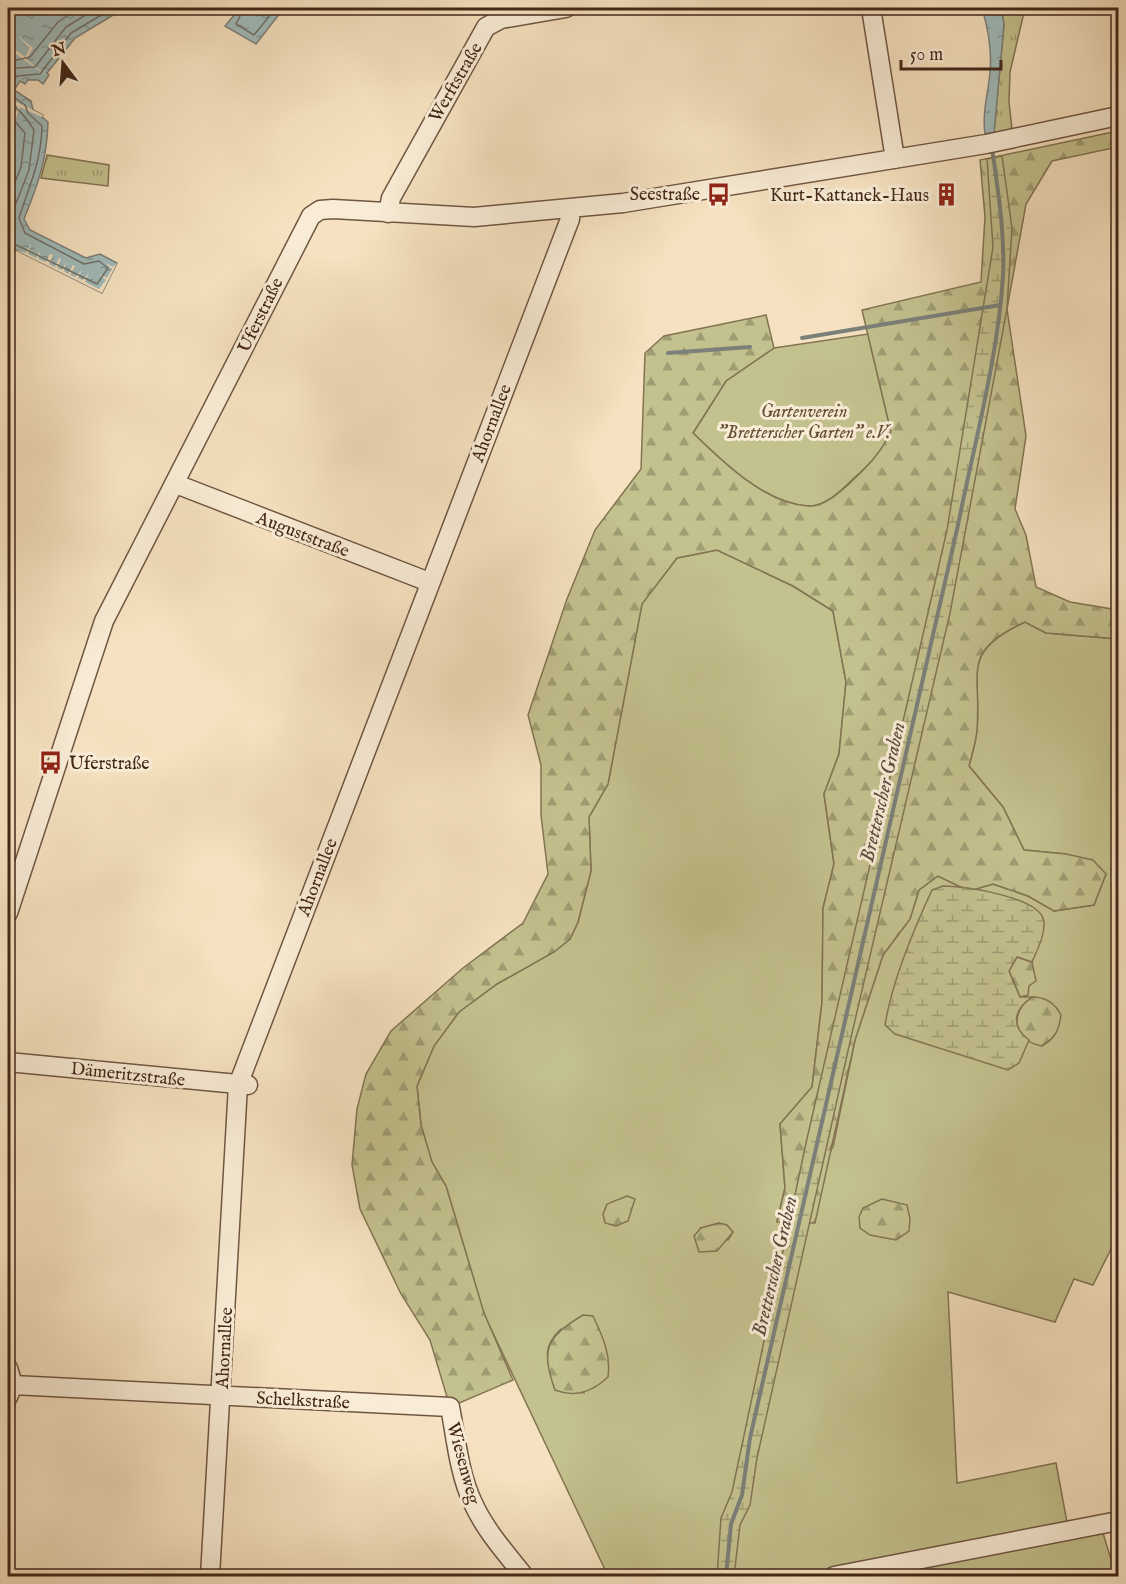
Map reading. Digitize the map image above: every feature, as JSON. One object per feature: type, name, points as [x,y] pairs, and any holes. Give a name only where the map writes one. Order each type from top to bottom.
[{"type":"street","name":"Werftstraße","points":[[388,213],[396,188],[486,27],[501,19],[566,8]]},
{"type":"street","points":[[871,8],[896,159]]},
{"type":"street","points":[[388,213],[474,217],[623,203],[986,144],[1119,116]]},
{"type":"street","name":"Uferstraße","points":[[8,913],[104,621],[311,216],[320,210],[333,209],[388,213]]},
{"type":"street","name":"Ahornallee","points":[[210,1576],[243,1085],[429,582],[570,219],[570,209]]},
{"type":"street","name":"Auguststraße","points":[[176,484],[429,582]]},
{"type":"street","name":"Dämeritzstraße","points":[[8,1062],[243,1085]]},
{"type":"street","name":"Schelkstraße","points":[[10,1383],[450,1407]]},
{"type":"street","name":"Wiesenweg","points":[[450,1407],[460,1460],[472,1501],[483,1523],[524,1576]]},
{"type":"street","points":[[834,1576],[1119,1521]]},
{"type":"green space","points":[[1001,8],[1025,8],[1010,72],[1009,102],[1012,129],[994,133],[1004,24]]},
{"type":"green space","points":[[1118,131],[1118,147],[1052,161],[1026,204],[1007,309],[1026,436],[1015,509],[1026,535],[1036,587],[1070,602],[1118,610],[1118,639],[1046,633],[1025,622],[990,643],[982,654],[978,666],[977,730],[969,766],[1003,807],[1024,850],[1066,854],[1093,860],[1106,874],[1094,905],[1054,911],[1028,896],[993,884],[969,891],[938,876],[919,890],[910,919],[883,955],[855,1040],[815,1223],[777,1222],[785,1188],[780,1124],[812,1087],[822,1002],[823,908],[834,864],[824,794],[839,754],[846,682],[833,611],[793,586],[717,550],[677,558],[642,604],[608,784],[589,817],[591,871],[578,922],[570,939],[554,952],[497,984],[459,1012],[434,1046],[417,1086],[421,1125],[432,1162],[446,1186],[484,1313],[513,1380],[450,1407],[430,1340],[401,1294],[360,1209],[352,1165],[357,1109],[366,1074],[391,1031],[463,968],[523,923],[548,874],[541,815],[541,765],[528,715],[567,599],[595,530],[641,469],[645,353],[664,336],[766,315],[774,348],[726,381],[693,433],[745,479],[776,498],[808,506],[820,504],[842,490],[869,464],[891,432],[862,310],[981,282],[985,217],[980,160]]},
{"type":"green space","points":[[47,155],[109,165],[108,186],[41,178]]},
{"type":"green space","points":[[1002,156],[1012,228],[1007,309],[950,613],[852,1033],[757,1458],[750,1505],[740,1525],[734,1576],[717,1576],[721,1518],[732,1492],[806,1143],[947,530],[993,247],[987,159]]},
{"type":"green space","name":"Gartenverein \"Bretterscher Garten\" e.V.","points":[[868,334],[891,432],[871,462],[845,487],[821,504],[808,506],[792,503],[760,489],[731,468],[693,433],[726,381],[774,348]]},
{"type":"green space","points":[[717,550],[793,586],[833,611],[846,682],[839,754],[824,794],[834,864],[823,908],[822,1002],[812,1087],[780,1124],[785,1188],[777,1221],[833,1147],[855,1040],[883,955],[910,919],[919,890],[938,876],[969,891],[993,884],[1028,896],[1054,911],[1094,905],[1106,874],[1066,854],[1024,850],[1003,807],[969,766],[977,730],[978,666],[990,644],[1004,633],[1025,622],[1046,633],[1118,639],[1118,1235],[1093,1285],[1074,1279],[1055,1322],[948,1292],[957,1483],[1056,1463],[1070,1538],[1103,1533],[1116,1576],[608,1576],[484,1314],[446,1186],[432,1163],[421,1125],[417,1086],[434,1046],[459,1012],[497,984],[554,952],[570,939],[578,922],[591,871],[589,817],[608,784],[642,603],[677,558]],"holes":[[[719,1223],[733,1232],[728,1240],[701,1228]],[[561,1329],[584,1393],[555,1390],[548,1364],[548,1350],[554,1336]]]},
{"type":"green space","points":[[943,886],[984,891],[1017,900],[1040,913],[1044,922],[1042,938],[1032,962],[1017,957],[1009,971],[1020,997],[1032,997],[1021,1007],[1017,1018],[1019,1029],[1029,1040],[1019,1063],[1008,1070],[895,1034],[885,1025],[898,974],[918,922],[932,890]]},
{"type":"green space","points":[[1017,957],[1032,962],[1036,981],[1029,986],[1028,995],[1020,997],[1009,971]]},
{"type":"green space","points":[[1032,997],[1050,1002],[1061,1015],[1056,1033],[1042,1046],[1025,1038],[1017,1026],[1017,1018],[1024,1003]]},
{"type":"green space","points":[[627,1196],[635,1199],[628,1221],[616,1226],[605,1223],[603,1214],[607,1204]]},
{"type":"green space","points":[[882,1199],[907,1205],[910,1219],[909,1231],[896,1240],[870,1235],[860,1228],[859,1217],[863,1208]]},
{"type":"green space","points":[[719,1223],[727,1225],[733,1232],[717,1251],[699,1252],[694,1236],[701,1228]]},
{"type":"green space","points":[[583,1315],[593,1316],[603,1338],[607,1353],[608,1377],[583,1392],[569,1393],[555,1390],[548,1364],[550,1345],[561,1330]]},
{"type":"water","points":[[8,8],[125,8],[75,38],[47,73],[49,75],[43,84],[38,80],[28,80],[25,84],[20,81],[14,90],[31,101],[33,110],[43,115],[42,117],[48,122],[41,172],[24,219],[30,230],[86,258],[100,254],[117,263],[102,293],[8,246]]},
{"type":"water","points":[[240,8],[284,8],[256,44],[225,26]]},
{"type":"water","points":[[982,8],[1001,8],[1004,24],[994,133],[985,134],[990,57],[988,32]]},
{"type":"pier","points":[[17,35],[33,48],[26,59],[48,77],[8,48],[8,45],[25,57],[30,48]]},
{"type":"pier","points":[[8,98],[43,115],[42,117],[20,107],[8,139],[18,106],[8,101]]},
{"type":"pier","points":[[31,244],[28,254],[36,258],[41,250],[38,259],[46,262],[50,254],[53,255],[49,264],[55,267],[59,258],[61,259],[57,268],[62,270],[66,262],[64,271],[68,274],[73,265],[75,266],[70,275],[75,277],[82,270],[78,278],[83,280],[89,273],[85,282],[99,289],[106,280],[99,274],[107,278],[112,269],[105,263],[113,267],[117,263],[102,293],[16,250],[26,253]]},
{"type":"waterway","name":"Bretterscher Graben","points":[[726,1576],[731,1524],[742,1495],[750,1438],[958,525],[991,369],[1003,276],[1003,244],[992,148]]},
{"type":"waterway","points":[[802,338],[1000,305]]},
{"type":"waterway","points":[[668,353],[750,347]]},
{"type":"place","name":"Seestraße","points":[[718,194]]},
{"type":"place","name":"Kurt-Kattanek-Haus","points":[[947,195]]},
{"type":"place","name":"Uferstraße","points":[[51,763]]}]
